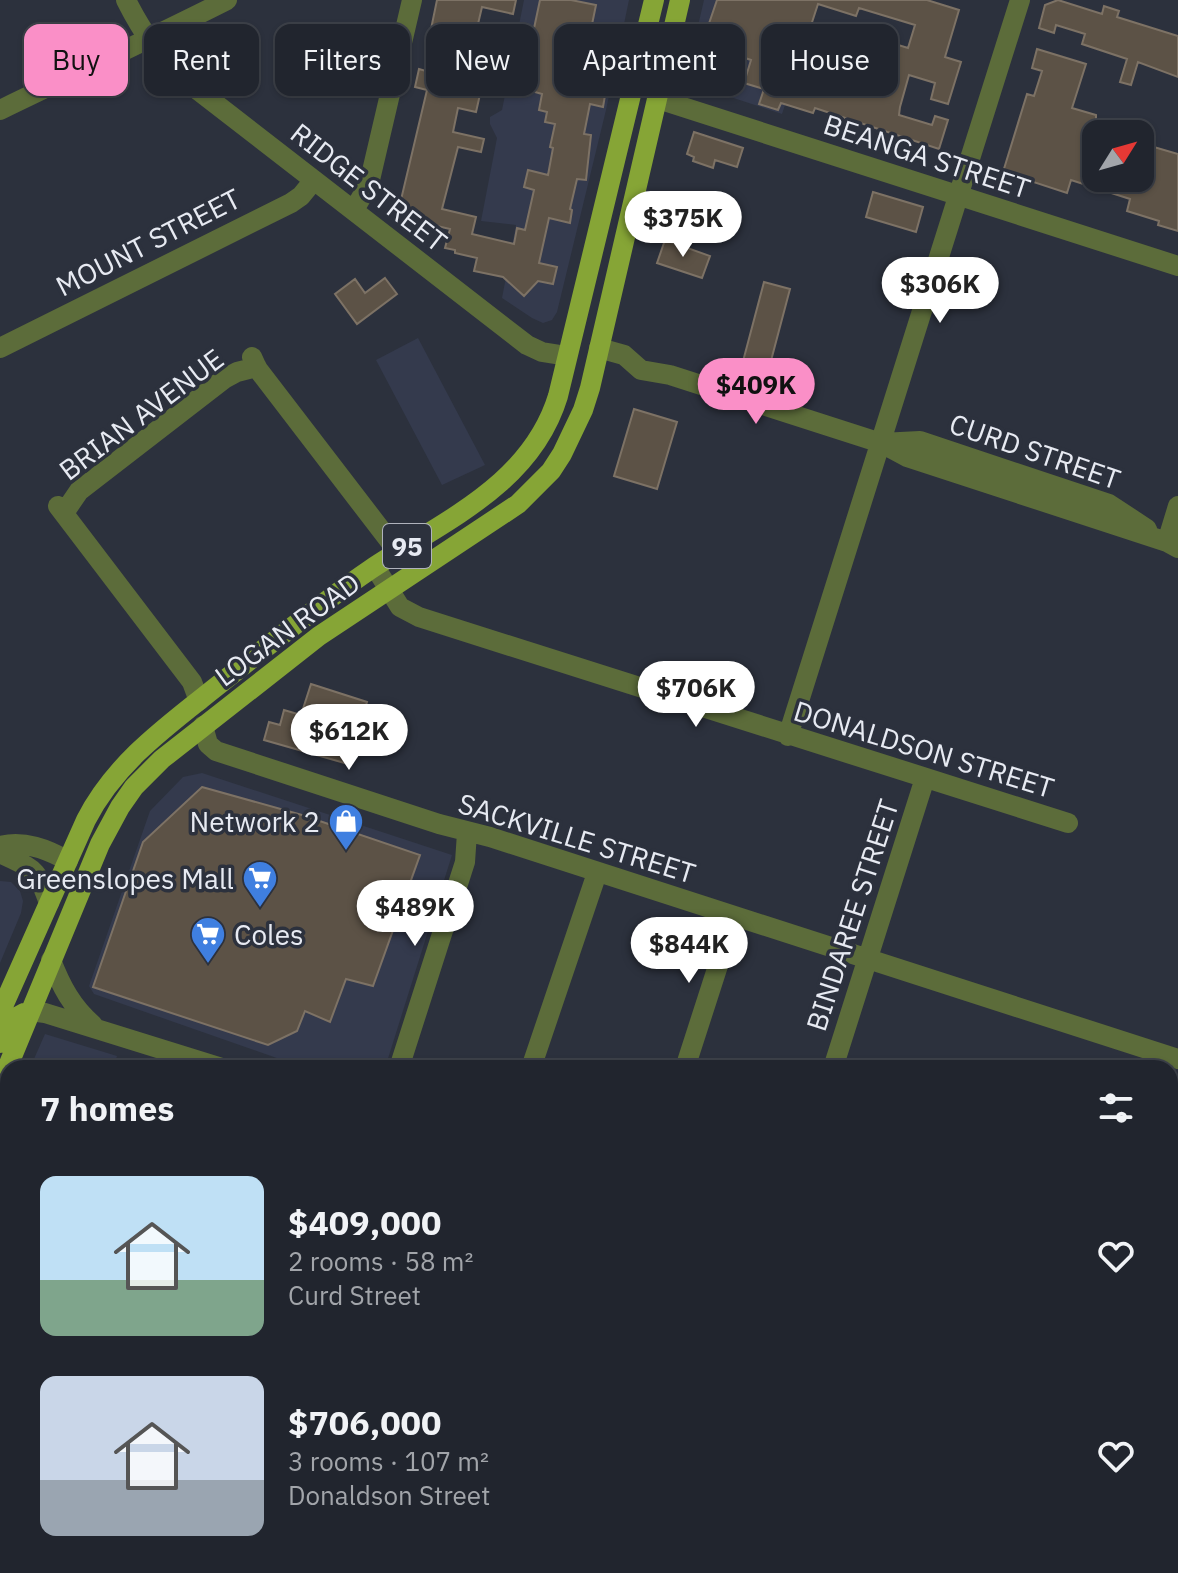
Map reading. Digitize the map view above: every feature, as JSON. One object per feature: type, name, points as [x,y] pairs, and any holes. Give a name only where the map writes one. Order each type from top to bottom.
[{"type":"main road","name":"LOGAN ROAD","points":[[0,1013],[92,808],[115,774],[136,753],[316,608],[493,490],[536,445],[550,418],[567,356],[654,0]]},
{"type":"main road","name":"LOGAN ROAD","points":[[10,1060],[109,826],[134,787],[162,759],[309,643],[518,504],[551,471],[583,410],[680,0]]},
{"type":"main road","points":[[567,356],[599,348]]},
{"type":"main road","points":[[398,552],[412,574]]},
{"type":"main road","points":[[199,701],[203,726]]},
{"type":"main road","points":[[68,861],[88,873]]},
{"type":"main road","points":[[0,1043],[14,1017],[30,1011]]},
{"type":"street","name":"RIDGE STREET","points":[[126,0],[144,34]]},
{"type":"street","points":[[179,24],[227,0]]},
{"type":"street","points":[[354,210],[369,184],[412,0]]},
{"type":"street","points":[[788,736],[1020,0]]},
{"type":"street","points":[[0,110],[144,41]]},
{"type":"street","name":"RIDGE STREET","points":[[206,96],[527,345],[542,352],[567,356]]},
{"type":"street","name":"BEANGA STREET","points":[[658,99],[1178,266]]},
{"type":"street","name":"MOUNT STREET","points":[[0,348],[291,203],[314,180]]},
{"type":"street","name":"CURD STREET","points":[[599,348],[624,355],[641,370],[670,375],[881,443],[920,441],[1109,504],[1169,543]]},
{"type":"street","name":"BRIAN AVENUE","points":[[199,701],[190,678],[61,509],[79,491],[224,379],[254,362],[398,552]]},
{"type":"street","points":[[1169,543],[1178,506]]},
{"type":"street","name":"DONALDSON STREET","points":[[375,567],[403,609],[419,617],[1068,823]]},
{"type":"street","name":"SACKVILLE STREET","points":[[203,726],[208,744],[216,751],[1178,1059]]},
{"type":"street","name":"BINDAREE STREET","points":[[835,1060],[925,778]]},
{"type":"street","points":[[402,1060],[465,862],[467,833]]},
{"type":"street","points":[[0,846],[15,843],[35,847],[68,861]]},
{"type":"street","points":[[0,853],[35,871],[49,903]]},
{"type":"street","points":[[534,1060],[597,873]]},
{"type":"street","points":[[688,1060],[734,916]]},
{"type":"street","points":[[51,960],[71,1002],[83,1017],[100,1030]]},
{"type":"street","points":[[30,1011],[196,1060]]},
{"type":"shaded area","points":[[524,0],[629,0],[624,24],[554,24],[554,96],[609,96],[557,312],[552,320],[543,323],[502,298],[516,225],[481,221],[497,138],[490,117],[502,110],[505,96],[538,96],[538,24],[519,24]]},
{"type":"shaded area","points":[[704,0],[820,0],[812,24],[761,24],[761,96],[788,96],[782,114],[727,96],[745,96],[745,24],[698,24]]},
{"type":"shaded area","points":[[418,338],[485,465],[442,485],[376,360]]},
{"type":"shaded area","name":"Greenslopes Mall","points":[[202,773],[452,855],[388,1060],[282,1060],[94,994],[89,986],[150,811],[183,777]]},
{"type":"shaded area","points":[[0,881],[11,882],[20,891],[23,901],[0,963]]},
{"type":"shaded area","points":[[45,1034],[117,1056],[116,1060],[34,1060]]},
{"type":"building","points":[[437,0],[516,0],[513,14],[482,7],[478,24],[432,24]]},
{"type":"building","points":[[540,0],[571,0],[596,5],[592,24],[554,24],[554,96],[605,96],[603,107],[590,104],[584,134],[591,135],[586,180],[577,179],[570,223],[549,218],[539,263],[557,267],[553,284],[538,281],[524,296],[503,277],[474,271],[477,258],[445,248],[450,229],[411,220],[413,211],[408,210],[409,206],[400,204],[426,94],[480,96],[476,112],[458,108],[453,132],[484,139],[481,152],[458,147],[442,209],[476,217],[472,234],[514,244],[517,228],[525,230],[534,190],[524,187],[528,170],[548,175],[553,148],[550,147],[555,124],[545,122],[547,112],[539,110],[542,94],[538,93],[538,24],[535,24]]},
{"type":"building","points":[[717,0],[927,0],[959,10],[945,57],[961,62],[948,104],[931,99],[935,83],[909,75],[900,107],[899,115],[932,125],[935,116],[948,120],[939,149],[815,108],[813,113],[781,103],[778,110],[759,104],[762,96],[898,96],[898,45],[908,48],[915,25],[859,8],[856,16],[818,4],[811,24],[761,24],[761,88],[745,83],[751,60],[745,58],[745,24],[709,24]]},
{"type":"building","points":[[1058,0],[1102,14],[1104,6],[1119,11],[1117,17],[1178,36],[1178,77],[1138,62],[1131,85],[1120,82],[1127,59],[1082,44],[1085,34],[1056,25],[1054,33],[1039,28],[1045,5]]},
{"type":"building","points":[[1037,49],[1086,64],[1072,108],[1096,115],[1096,120],[1082,120],[1082,184],[1071,180],[1067,193],[1003,172],[1027,94],[1034,96],[1042,71],[1032,68]]},
{"type":"building","points":[[419,69],[426,71],[426,90],[415,87]]},
{"type":"building","points":[[694,132],[743,148],[737,167],[715,160],[713,168],[693,161],[694,157],[687,154]]},
{"type":"building","points":[[1154,147],[1178,154],[1178,231],[1127,211],[1130,199],[1108,192],[1154,192]]},
{"type":"building","points":[[873,192],[923,207],[916,232],[866,217]]},
{"type":"building","points":[[665,240],[710,256],[702,278],[657,263]]},
{"type":"building","points":[[385,278],[397,294],[357,324],[335,294],[355,279],[365,293]]},
{"type":"building","points":[[764,282],[790,289],[768,372],[742,365]]},
{"type":"building","points":[[634,409],[677,422],[657,489],[614,476]]},
{"type":"building","points":[[311,684],[367,702],[348,764],[264,740],[269,722],[280,725],[284,710],[301,715]]},
{"type":"building","name":"Greenslopes Mall","points":[[202,787],[302,815],[420,855],[373,986],[346,979],[330,1022],[305,1011],[297,1031],[268,1045],[93,987],[143,842]]},
{"type":"place","name":"Network 2","points":[[346,852]]},
{"type":"place","name":"Greenslopes Mall","points":[[260,909]]},
{"type":"place","name":"Coles","points":[[208,965]]}]
